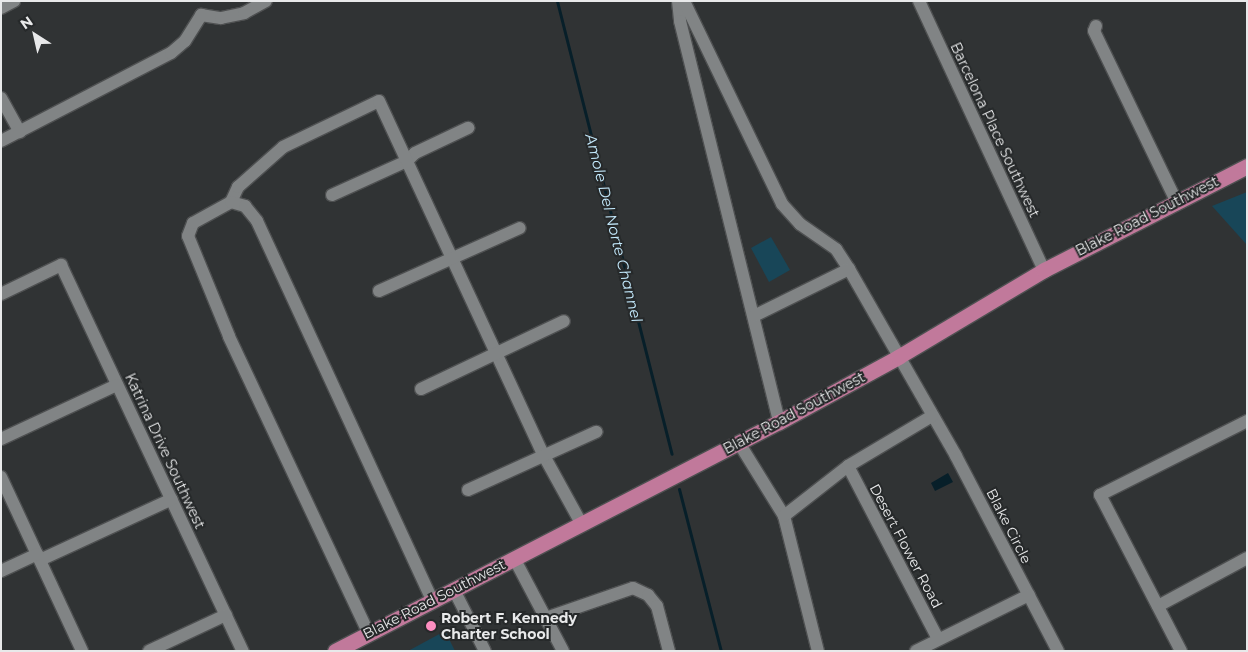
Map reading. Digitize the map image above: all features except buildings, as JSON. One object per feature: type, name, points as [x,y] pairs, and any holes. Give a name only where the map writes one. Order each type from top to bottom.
[{"type":"main road","name":"Blake Road Southwest","points":[[335,651],[368,632],[454,590],[739,443],[898,357],[1044,270],[1247,166]]},
{"type":"street","points":[[1,8],[14,1]]},
{"type":"street","points":[[1,141],[171,53],[185,41],[201,15],[202,1]]},
{"type":"street","points":[[201,15],[221,18],[244,12],[266,1]]},
{"type":"street","points":[[678,1],[680,21],[754,316],[778,422]]},
{"type":"street","name":"Blake Circle","points":[[684,1],[782,204],[800,224],[836,249],[849,269],[932,416],[1058,651]]},
{"type":"street","name":"Barcelona Place Southwest","points":[[919,1],[1044,270]]},
{"type":"street","points":[[1096,26],[1094,30],[1176,201]]},
{"type":"street","points":[[1,98],[20,132]]},
{"type":"street","points":[[368,632],[229,336],[188,236],[193,223],[231,202],[238,187],[283,147],[379,101],[543,454],[581,523]]},
{"type":"street","points":[[332,195],[407,161],[415,153],[468,128]]},
{"type":"street","points":[[231,202],[245,206],[256,221],[432,600]]},
{"type":"street","points":[[379,291],[520,228]]},
{"type":"street","name":"Katrina Drive Southwest","points":[[1,294],[61,265],[243,651]]},
{"type":"street","points":[[754,316],[849,269]]},
{"type":"street","points":[[421,389],[564,321]]},
{"type":"street","points":[[1,439],[117,385]]},
{"type":"street","points":[[784,516],[848,466],[932,416]]},
{"type":"street","points":[[1182,651],[1100,495],[1247,421]]},
{"type":"street","points":[[468,490],[543,454],[596,432]]},
{"type":"street","points":[[739,443],[784,516],[818,651]]},
{"type":"street","name":"Desert Flower Road","points":[[848,466],[938,639]]},
{"type":"street","points":[[1,477],[82,651]]},
{"type":"street","points":[[1,571],[39,557],[172,499]]},
{"type":"street","points":[[514,558],[563,651]]},
{"type":"street","points":[[1158,606],[1247,558]]},
{"type":"street","points":[[546,618],[633,588],[648,595],[657,606],[669,651]]},
{"type":"street","points":[[454,590],[485,651]]},
{"type":"street","points":[[916,651],[1029,595]]},
{"type":"street","points":[[149,651],[226,615]]},
{"type":"shaded area","points":[[1247,192],[1247,245],[1212,206]]},
{"type":"shaded area","points":[[771,237],[790,270],[769,282],[751,248]]},
{"type":"shaded area","points":[[948,473],[953,482],[935,491],[931,483]]},
{"type":"shaded area","points":[[445,631],[455,651],[408,651]]},
{"type":"waterway","name":"Amole Del Norte Channel","points":[[557,1],[672,454]]},
{"type":"waterway","name":"Amole Del Norte Channel","points":[[679,489],[721,651]]},
{"type":"place","name":"Robert F. Kennedy Charter School","points":[[431,626]]}]
